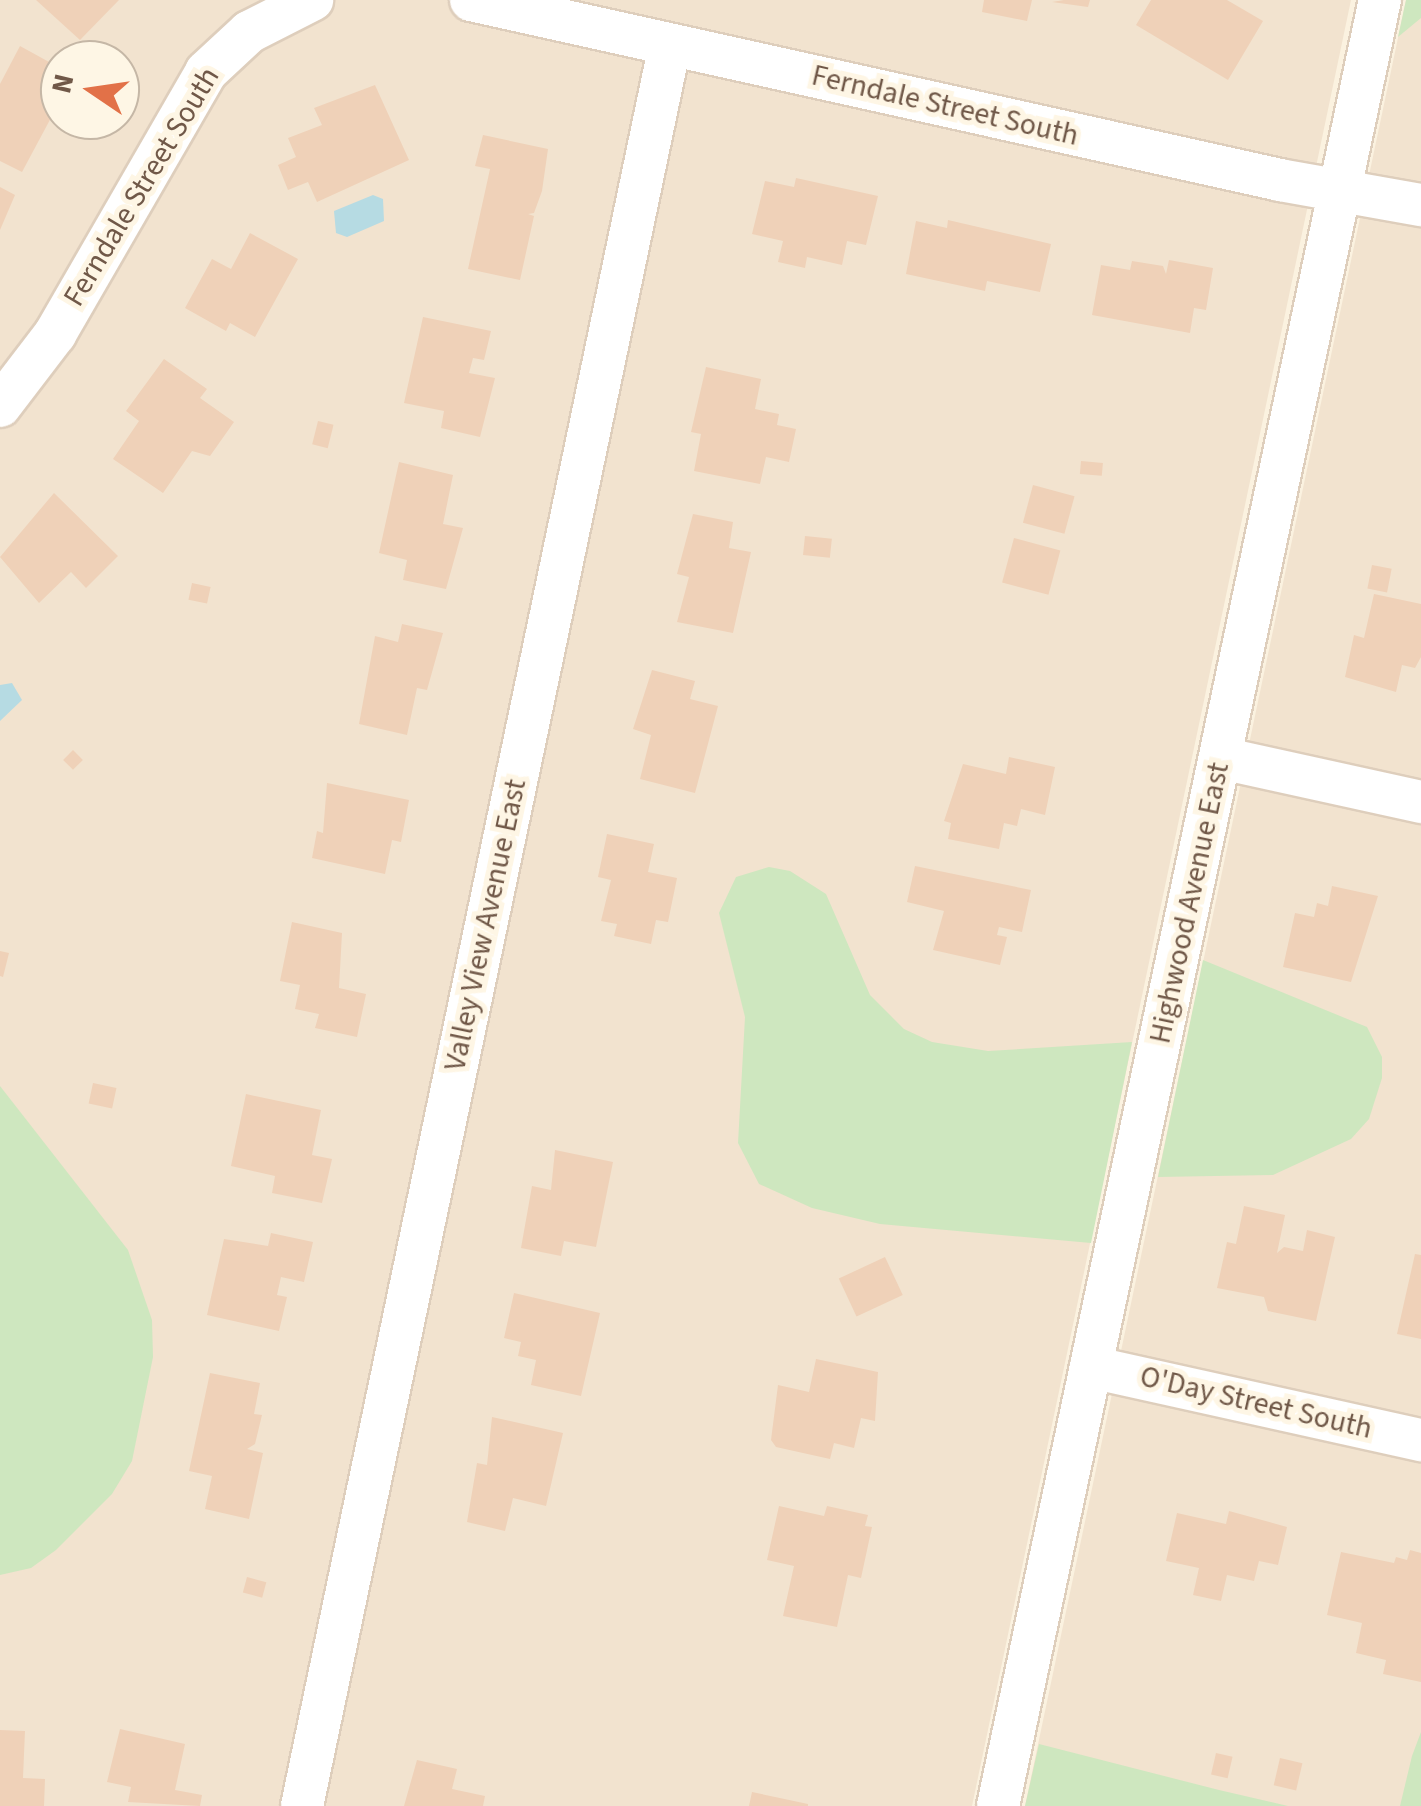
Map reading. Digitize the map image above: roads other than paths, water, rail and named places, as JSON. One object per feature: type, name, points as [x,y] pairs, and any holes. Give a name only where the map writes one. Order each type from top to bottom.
[{"type":"street","name":"Ferndale Street South","points":[[0,406],[55,334],[206,72],[249,32],[312,0]]},
{"type":"street","name":"Ferndale Street South","points":[[471,0],[1421,205]]},
{"type":"street","name":"Highwood Avenue East","points":[[998,1806],[1380,0]]},
{"type":"street","name":"Valley View Avenue East","points":[[302,1806],[670,44]]},
{"type":"street","points":[[1221,758],[1421,802]]},
{"type":"street","name":"O'Day Street South","points":[[1092,1367],[1421,1440]]},
{"type":"water","points":[[373,195],[383,199],[384,221],[347,237],[336,233],[334,211]]},
{"type":"water","points":[[12,683],[22,700],[0,721],[0,685]]}]
